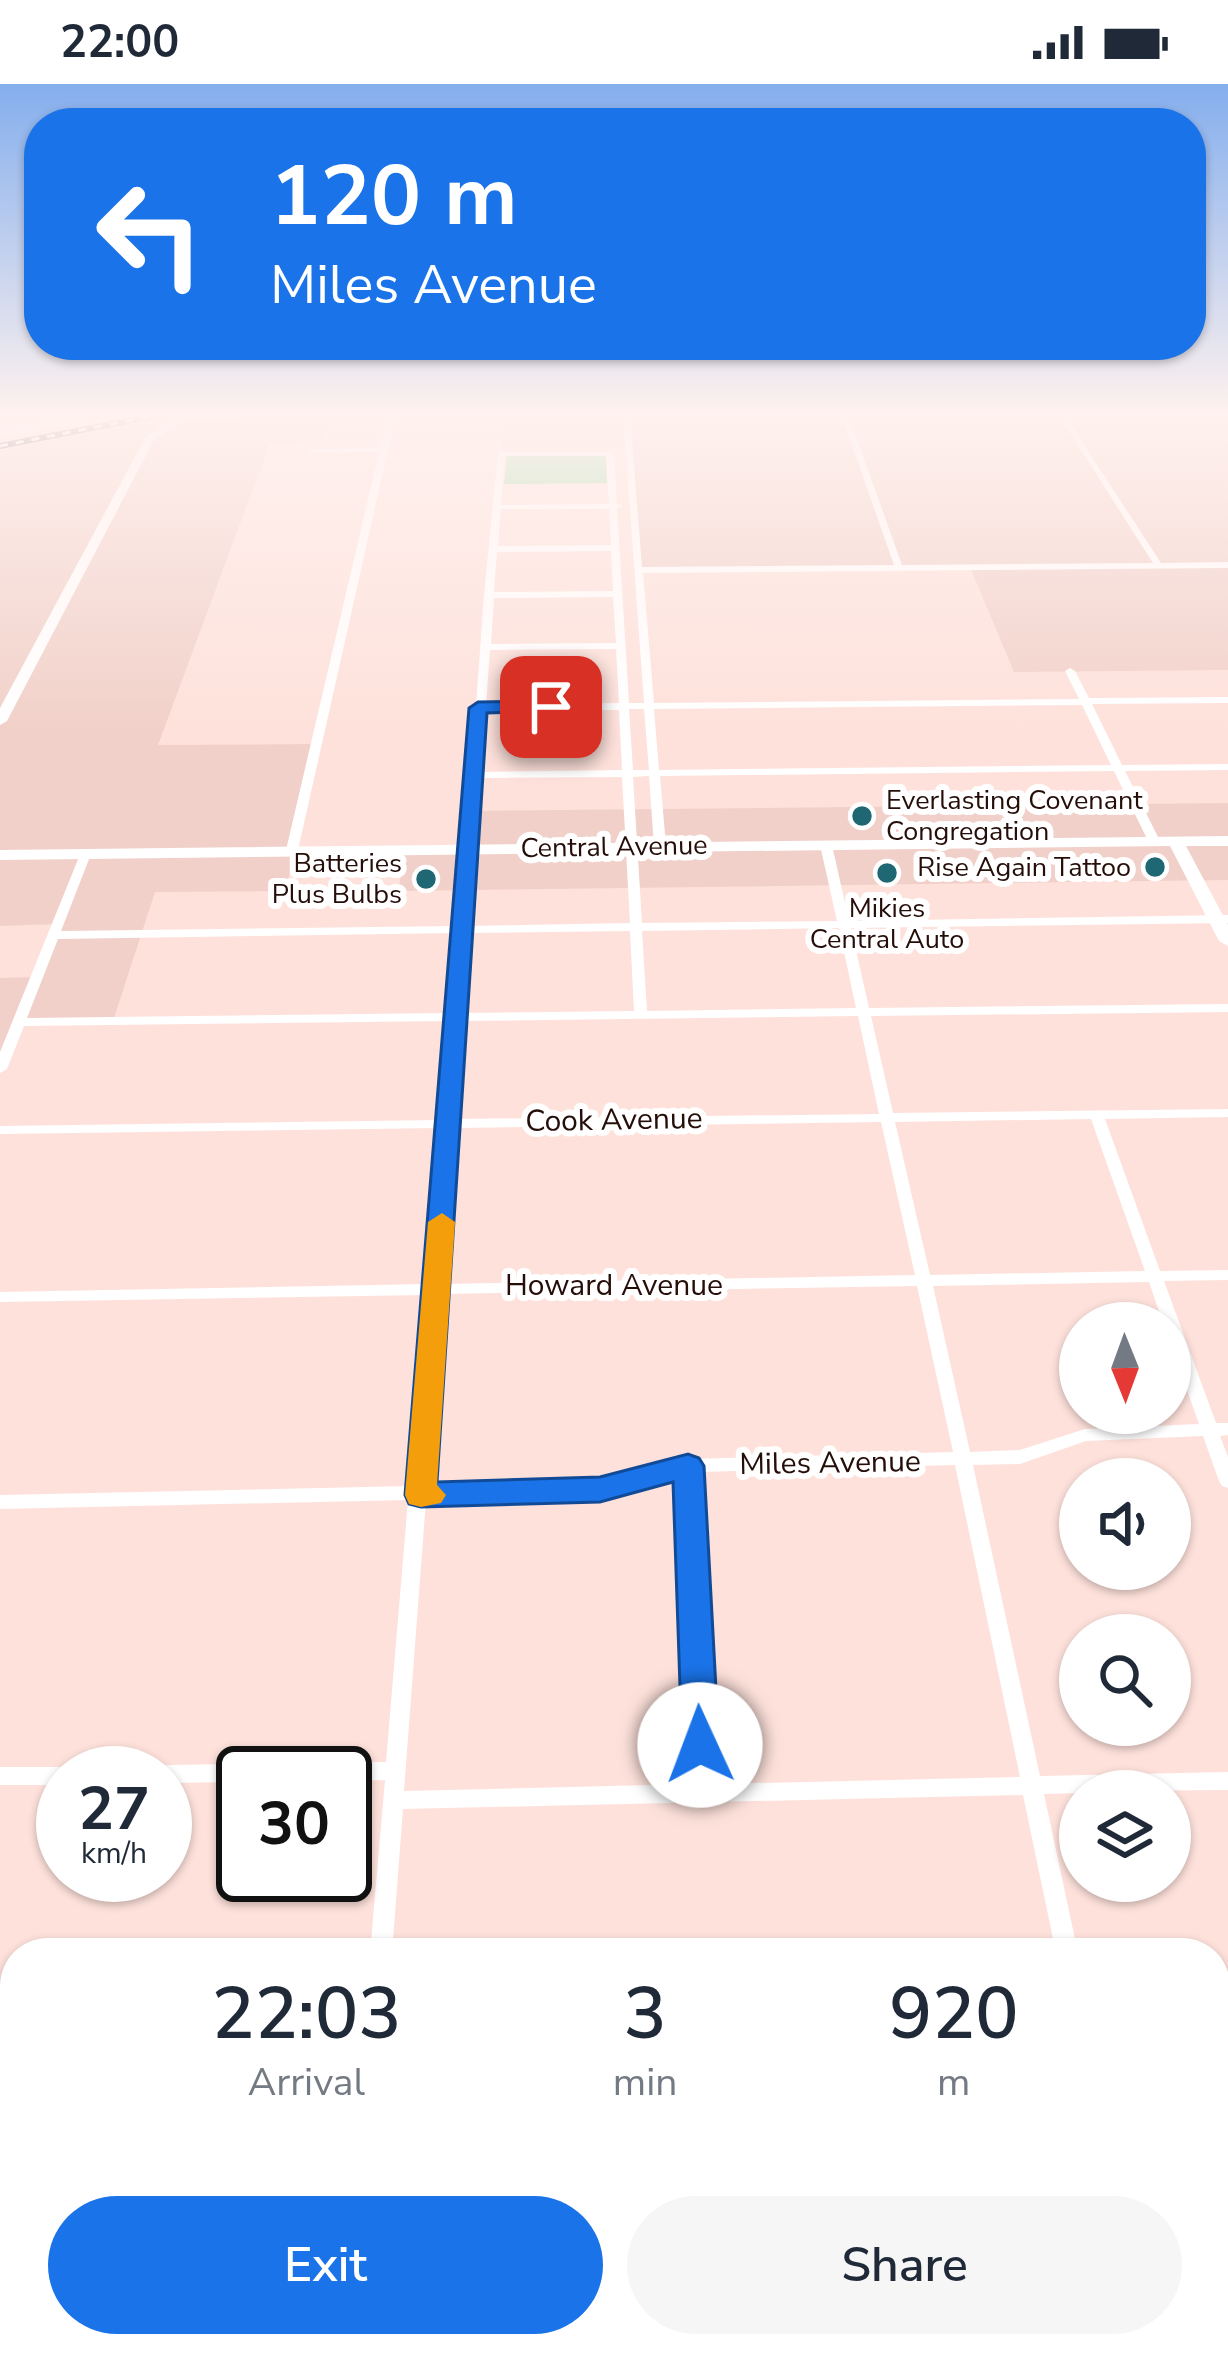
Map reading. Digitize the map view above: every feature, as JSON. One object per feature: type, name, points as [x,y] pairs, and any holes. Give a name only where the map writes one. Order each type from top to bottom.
[{"type":"street","points":[[0,721],[106,520]]},
{"type":"street","points":[[292,850],[368,520]]},
{"type":"street","points":[[382,1938],[495,520]]},
{"type":"street","points":[[614,520],[641,1016]]},
{"type":"street","points":[[636,520],[660,846]]},
{"type":"street","points":[[882,520],[899,568]]},
{"type":"street","points":[[1129,520],[1159,566]]},
{"type":"street","points":[[493,549],[616,548]]},
{"type":"street","points":[[639,570],[1228,565]]},
{"type":"street","points":[[488,595],[618,594]]},
{"type":"street","points":[[484,647],[621,646]]},
{"type":"street","points":[[1070,671],[1154,841]]},
{"type":"street","points":[[478,708],[1228,700]]},
{"type":"street","points":[[472,776],[1228,767]]},
{"type":"street","points":[[1175,841],[1222,919],[1228,940]]},
{"type":"street","name":"Central Avenue","points":[[0,855],[1228,841]]},
{"type":"street","points":[[826,844],[1064,1938]]},
{"type":"street","points":[[0,1069],[85,854]]},
{"type":"street","points":[[53,935],[1222,919]]},
{"type":"street","points":[[19,1022],[1228,1008]]},
{"type":"street","name":"Cook Avenue","points":[[0,1130],[1228,1113]]},
{"type":"street","points":[[1096,1114],[1155,1278],[1219,1429],[1228,1481]]},
{"type":"street","name":"Howard Avenue","points":[[0,1297],[1228,1275]]},
{"type":"street","name":"Miles Avenue","points":[[0,1502],[600,1490],[688,1466],[1020,1457],[1085,1435],[1219,1429]]},
{"type":"street","points":[[688,1466],[703,1792]]},
{"type":"street","points":[[372,1771],[396,1771]]},
{"type":"street","points":[[0,1776],[36,1775]]},
{"type":"street","points":[[394,1800],[1228,1781]]},
{"type":"shaded area","points":[[0,520],[241,520],[158,745],[316,744],[286,891],[155,892],[113,1021],[19,1022],[0,1069],[0,978],[36,977],[56,924],[0,926]]},
{"type":"shaded area","points":[[635,520],[1228,520],[1228,670],[1014,672],[970,567],[639,570]]},
{"type":"shaded area","points":[[1228,803],[1228,880],[398,891],[406,849],[466,848],[469,811]]},
{"type":"slow traffic","points":[[430,1495],[421,1495],[442,1222]]},
{"type":"place","name":"Everlasting Covenant Congregation","points":[[862,816]]},
{"type":"place","name":"Rise Again Tattoo","points":[[1155,867]]},
{"type":"place","name":"Mikies Central Auto","points":[[887,873]]},
{"type":"place","name":"Batteries Plus Bulbs","points":[[426,879]]},
{"type":"route","points":[[551,707],[478,708],[421,1495],[600,1490],[688,1466],[700,1745]]}]
